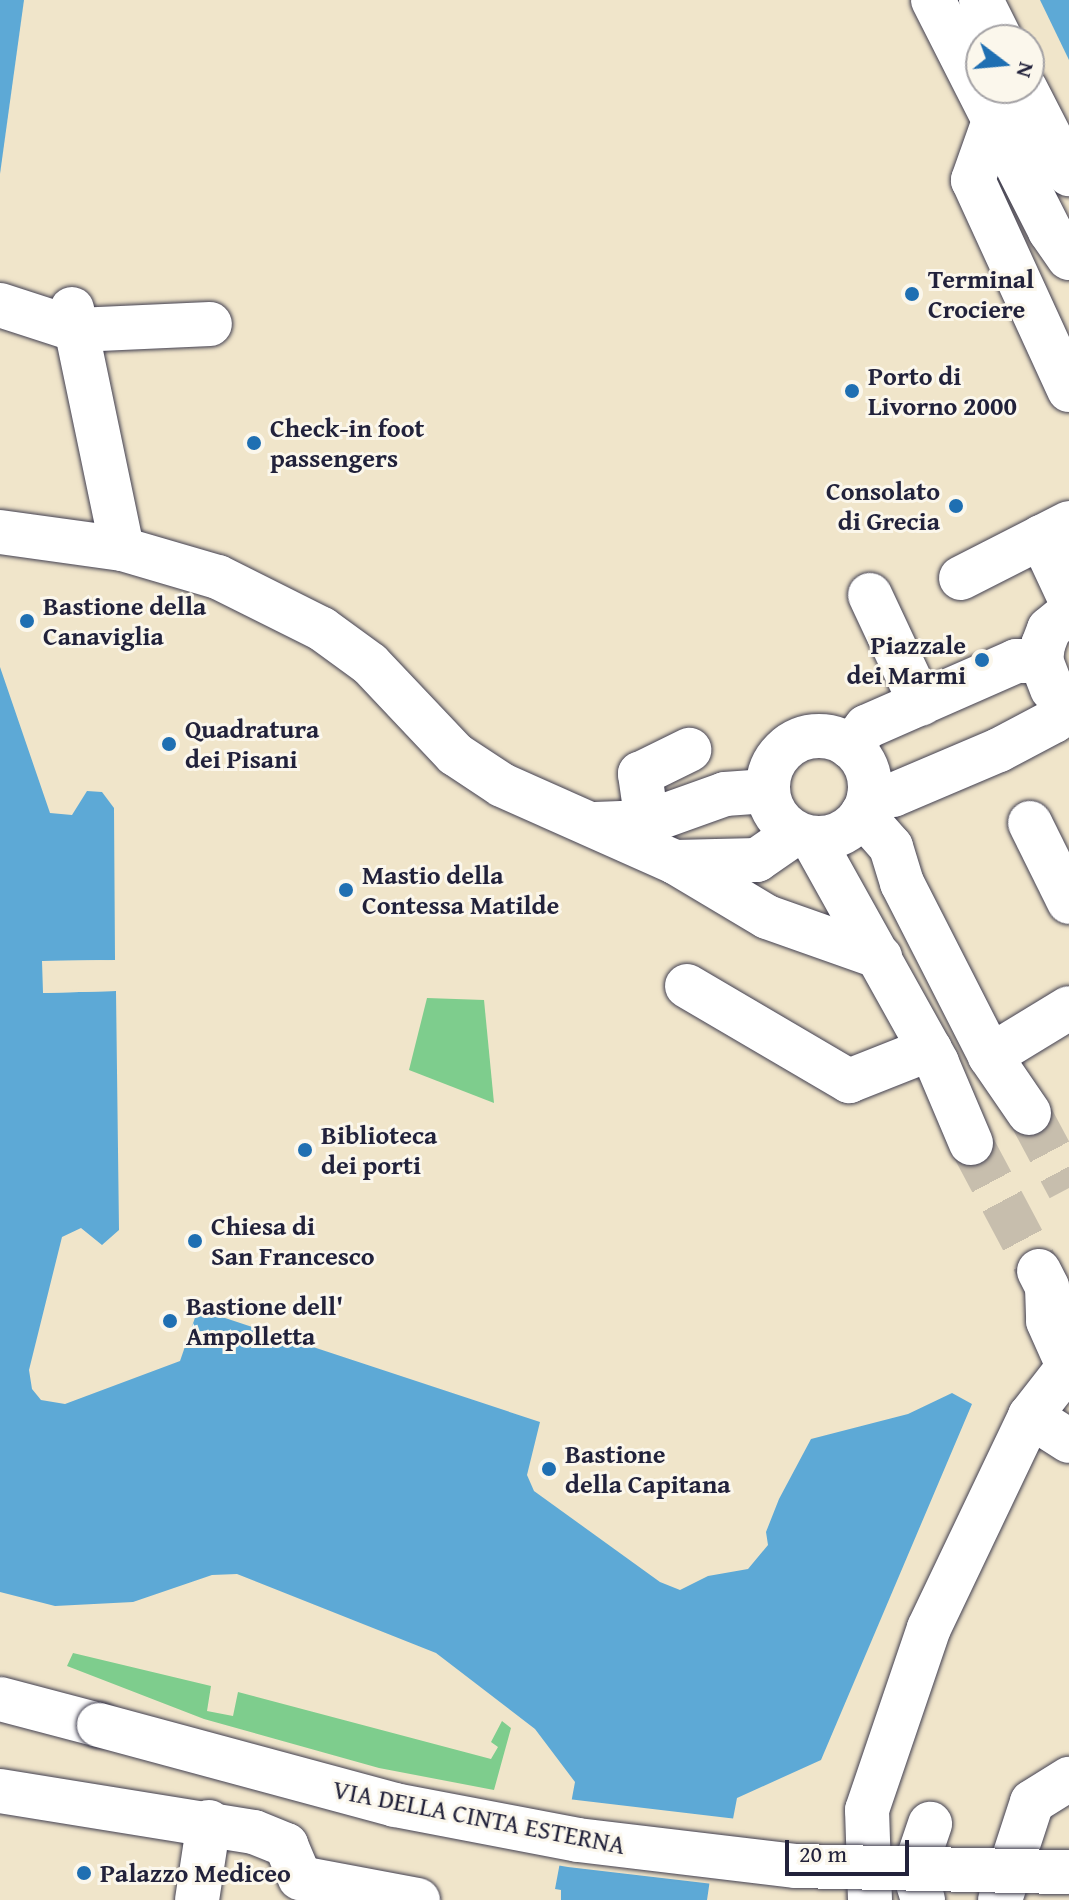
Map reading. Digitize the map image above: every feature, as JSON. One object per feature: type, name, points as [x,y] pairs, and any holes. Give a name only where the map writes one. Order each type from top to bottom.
[{"type":"main road","points":[[933,0],[994,121],[1069,258]]},
{"type":"main road","points":[[981,0],[993,24]]},
{"type":"main road","points":[[1033,104],[1069,174]]},
{"type":"main road","points":[[994,121],[973,180],[1069,390]]},
{"type":"main road","points":[[0,305],[74,319],[210,324]]},
{"type":"main road","points":[[74,319],[122,549]]},
{"type":"main road","points":[[961,578],[1055,530],[1069,597]]},
{"type":"main road","points":[[0,532],[122,549],[218,577],[322,629],[370,664],[455,754],[502,785],[675,862],[767,917],[880,957]]},
{"type":"main road","points":[[870,595],[921,704]]},
{"type":"main road","points":[[675,862],[757,860],[804,836],[841,834],[866,805],[999,750],[1054,721],[1069,704],[1055,693],[1041,661],[1049,629],[1069,613]]},
{"type":"main road","points":[[850,747],[866,727],[1016,661],[1041,661]]},
{"type":"main road","points":[[971,1143],[930,1049],[880,957],[804,836],[772,808],[767,791],[776,759],[802,739],[835,739],[850,747],[866,769],[866,805],[891,847],[902,883],[990,1056],[1029,1113]]},
{"type":"main road","points":[[647,822],[640,774],[689,750]]},
{"type":"main road","points":[[588,824],[647,822],[725,794],[767,791]]},
{"type":"main road","points":[[1030,823],[1069,902]]},
{"type":"main road","points":[[687,986],[849,1081],[930,1049]]},
{"type":"main road","points":[[990,1056],[1069,1008]]},
{"type":"main road","points":[[1039,1271],[1047,1287],[1029,1314],[1056,1388],[1069,1441]]},
{"type":"main road","points":[[870,1900],[865,1873],[867,1810],[929,1628],[1056,1388]]},
{"type":"main road","name":"VIA DELLA CINTA ESTERNA","points":[[9,1705],[99,1725],[395,1805],[578,1840],[796,1866],[1069,1872]]},
{"type":"main road","points":[[1000,1900],[1032,1802],[1069,1779]]},
{"type":"main road","points":[[0,1791],[209,1822],[286,1845],[300,1878],[418,1900]]},
{"type":"main road","points":[[197,1900],[209,1822]]},
{"type":"main road","points":[[923,1900],[914,1871],[930,1824]]},
{"type":"green space","points":[[427,998],[484,1000],[494,1103],[409,1070]]},
{"type":"green space","points":[[73,1653],[211,1686],[207,1711],[233,1716],[238,1692],[491,1759],[498,1747],[491,1742],[502,1721],[511,1728],[494,1790],[379,1768],[204,1719],[67,1666]]},
{"type":"water","points":[[0,0],[24,0],[0,174]]},
{"type":"water","points":[[1040,0],[1069,0],[1069,60]]},
{"type":"water","points":[[0,667],[50,813],[72,815],[87,791],[102,792],[114,808],[115,960],[43,961],[43,993],[116,991],[119,1230],[102,1245],[81,1228],[62,1237],[29,1370],[32,1389],[41,1400],[65,1404],[180,1361],[198,1309],[540,1422],[527,1475],[534,1491],[660,1582],[680,1590],[708,1576],[748,1569],[768,1545],[766,1532],[779,1499],[811,1439],[908,1414],[952,1393],[972,1404],[821,1760],[737,1798],[733,1819],[719,1818],[707,1900],[561,1900],[561,1890],[555,1889],[575,1782],[535,1729],[436,1653],[237,1574],[212,1575],[133,1602],[55,1606],[0,1592]]},
{"type":"pier","points":[[115,960],[46,965],[47,989],[116,991],[43,993],[42,961]]},
{"type":"pier","points":[[568,1799],[737,1819],[722,1822],[713,1884],[568,1867],[556,1865]]},
{"type":"tunnel","points":[[1029,1113],[1069,1188]]},
{"type":"tunnel","points":[[971,1143],[1039,1271]]},
{"type":"place","name":"Terminal Crociere","points":[[912,294]]},
{"type":"place","name":"Porto di Livorno 2000","points":[[852,391]]},
{"type":"place","name":"Check-in foot passengers","points":[[254,443]]},
{"type":"place","name":"Consolato di Grecia","points":[[956,506]]},
{"type":"place","name":"Bastione della Canaviglia","points":[[27,621]]},
{"type":"place","name":"Piazzale dei Marmi","points":[[982,660]]},
{"type":"place","name":"Quadratura dei Pisani","points":[[169,744]]},
{"type":"place","name":"Mastio della Contessa Matilde","points":[[346,890]]},
{"type":"place","name":"Biblioteca dei porti","points":[[305,1150]]},
{"type":"place","name":"Chiesa di San Francesco","points":[[195,1241]]},
{"type":"place","name":"Bastione dell' Ampolletta","points":[[170,1321]]},
{"type":"place","name":"Bastione della Capitana","points":[[549,1469]]},
{"type":"place","name":"Palazzo Mediceo","points":[[84,1873]]}]
